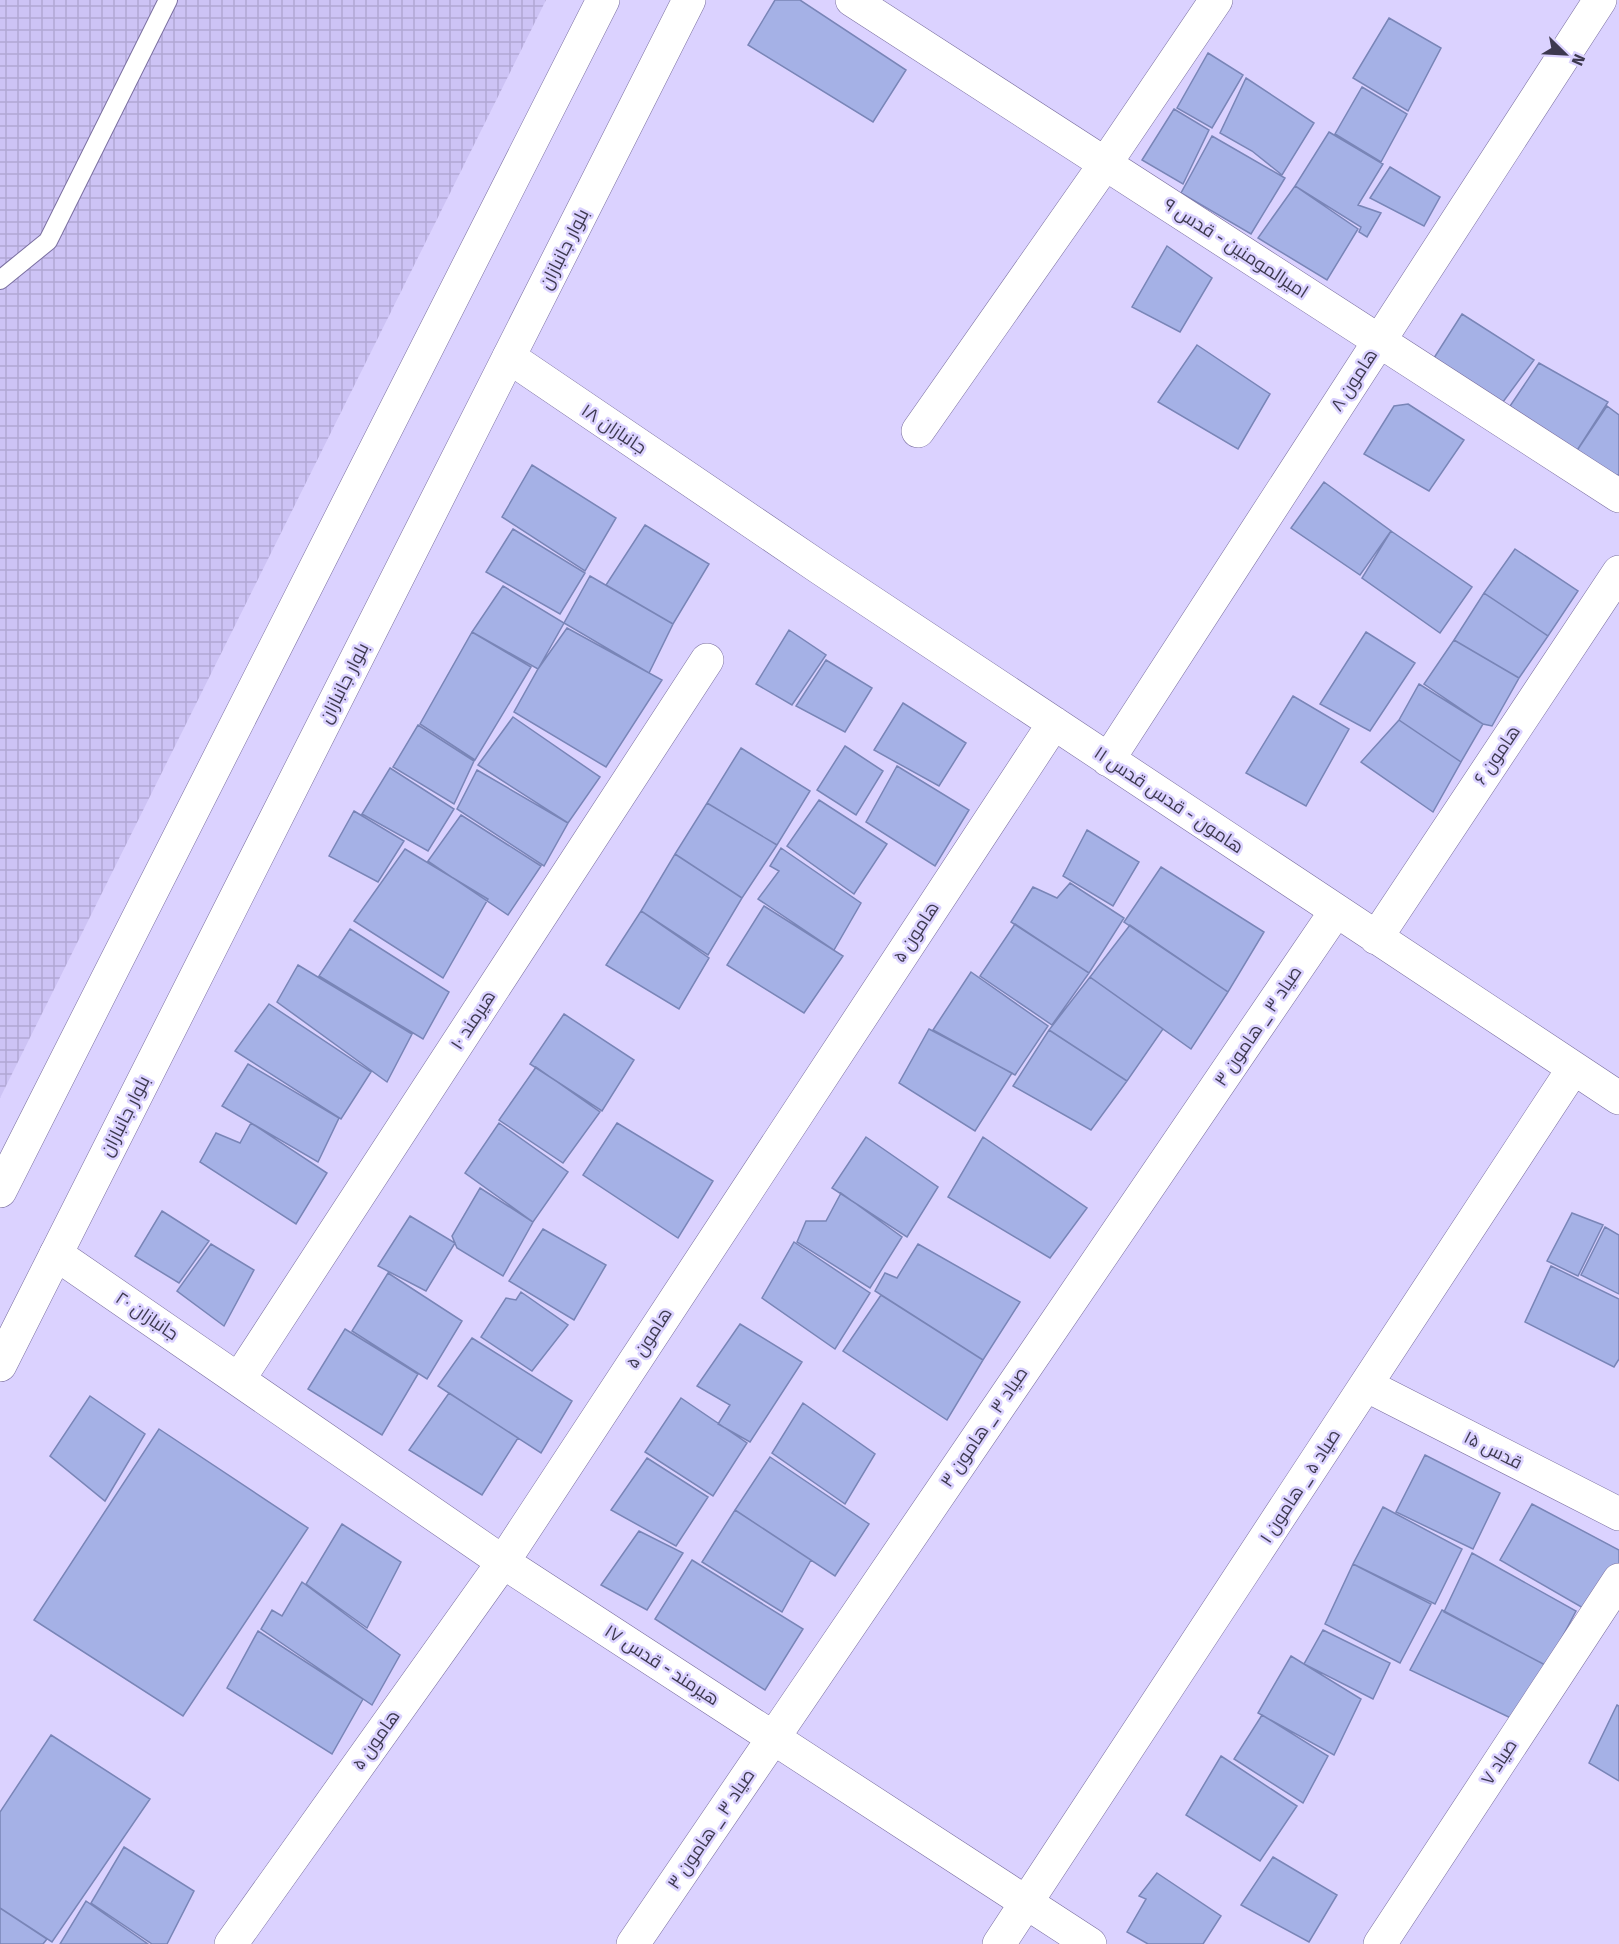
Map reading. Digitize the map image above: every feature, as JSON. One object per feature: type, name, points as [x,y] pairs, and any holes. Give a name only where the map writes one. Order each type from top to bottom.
[{"type":"street","points":[[0,1191],[603,0]]},
{"type":"street","name":"بلوار جانبازان","points":[[0,1365],[689,0]]},
{"type":"street","name":"امیرالمومنین - قدس ۹","points":[[852,0],[1619,496]]},
{"type":"street","points":[[918,431],[1105,164],[1216,0]]},
{"type":"street","name":"هامون ۸","points":[[1108,759],[1600,0]]},
{"type":"street","name":"جانبازان ۱۸","points":[[509,357],[720,501]]},
{"type":"street","name":"هامون - قدس قدس ۱۱","points":[[720,501],[1619,1098]]},
{"type":"street","name":"هامون ۶","points":[[1376,938],[1619,572]]},
{"type":"street","name":"هیرمند ۱۰","points":[[239,1379],[707,660]]},
{"type":"street","name":"هامون ۵","points":[[231,1944],[502,1562],[1054,723]]},
{"type":"street","name":"صیاد ۳ _ هامون ۳","points":[[633,1944],[1336,911]]},
{"type":"street","name":"صیاد ۵ _ هامون ۱","points":[[999,1944],[1574,1069]]},
{"type":"street","name":"جانبازان ۲۰","points":[[56,1254],[239,1379]]},
{"type":"street","name":"هیرمند - قدس ۱۷","points":[[239,1379],[502,1562],[1090,1944]]},
{"type":"street","name":"قدس ۱۵","points":[[1366,1385],[1619,1515]]},
{"type":"street","name":"صیاد ۷","points":[[1380,1944],[1619,1580]]},
{"type":"lane","points":[[0,280],[48,242],[168,0]]},
{"type":"shaded area","points":[[0,0],[546,0],[0,1098]]},
{"type":"building","points":[[775,0],[800,0],[906,70],[873,122],[748,45]]},
{"type":"building","points":[[1389,18],[1441,48],[1408,111],[1353,78]]},
{"type":"building","points":[[1208,53],[1243,75],[1212,128],[1177,108]]},
{"type":"building","points":[[1246,78],[1314,123],[1282,175],[1252,151],[1220,133]]},
{"type":"building","points":[[1362,87],[1407,114],[1381,162],[1335,134]]},
{"type":"building","points":[[1174,109],[1209,130],[1183,184],[1142,160]]},
{"type":"building","points":[[1329,132],[1383,164],[1358,205],[1381,213],[1367,237],[1359,232],[1361,227],[1295,186]]},
{"type":"building","points":[[1212,136],[1285,178],[1251,234],[1181,193]]},
{"type":"building","points":[[1390,167],[1440,197],[1424,226],[1370,198]]},
{"type":"building","points":[[1295,186],[1358,229],[1327,280],[1258,238]]},
{"type":"building","points":[[1167,246],[1212,278],[1180,332],[1132,307]]},
{"type":"building","points":[[1462,314],[1534,360],[1500,406],[1432,361]]},
{"type":"building","points":[[1197,345],[1270,394],[1238,449],[1158,402]]},
{"type":"building","points":[[1539,363],[1608,402],[1576,452],[1506,412]]},
{"type":"building","points":[[1408,404],[1464,440],[1429,491],[1364,454],[1394,406]]},
{"type":"building","points":[[1607,406],[1619,415],[1619,475],[1608,475],[1576,452]]},
{"type":"building","points":[[532,465],[616,518],[585,571],[502,517]]},
{"type":"building","points":[[1324,482],[1391,531],[1360,575],[1291,528]]},
{"type":"building","points":[[645,525],[709,564],[673,624],[606,585]]},
{"type":"building","points":[[513,529],[585,573],[560,614],[486,572]]},
{"type":"building","points":[[1391,531],[1472,587],[1440,633],[1362,578]]},
{"type":"building","points":[[1515,549],[1578,591],[1548,636],[1484,593]]},
{"type":"building","points":[[590,576],[673,624],[649,673],[564,623]]},
{"type":"building","points":[[503,586],[564,623],[538,669],[472,632]]},
{"type":"building","points":[[1484,593],[1548,636],[1519,678],[1454,640]]},
{"type":"building","points":[[567,628],[662,680],[606,767],[514,712],[538,669]]},
{"type":"building","points":[[789,630],[826,655],[792,705],[756,684]]},
{"type":"building","points":[[472,632],[531,667],[475,760],[420,724]]},
{"type":"building","points":[[1366,632],[1415,663],[1370,731],[1320,704]]},
{"type":"building","points":[[1454,640],[1519,678],[1492,726],[1483,724],[1424,684]]},
{"type":"building","points":[[826,660],[872,688],[845,732],[796,706]]},
{"type":"building","points":[[1419,684],[1483,724],[1461,762],[1399,720]]},
{"type":"building","points":[[1293,696],[1349,729],[1306,806],[1246,773]]},
{"type":"building","points":[[903,703],[966,743],[939,786],[874,750]]},
{"type":"building","points":[[513,717],[600,777],[568,823],[478,765]]},
{"type":"building","points":[[1399,720],[1461,762],[1433,812],[1361,762]]},
{"type":"building","points":[[418,725],[474,761],[454,804],[393,767]]},
{"type":"building","points":[[845,746],[883,771],[856,815],[817,790]]},
{"type":"building","points":[[741,748],[810,791],[777,845],[707,803]]},
{"type":"building","points":[[897,766],[969,810],[935,866],[866,822]]},
{"type":"building","points":[[390,768],[454,809],[428,851],[362,814]]},
{"type":"building","points":[[477,770],[568,823],[544,866],[457,809]]},
{"type":"building","points":[[819,800],[887,844],[854,894],[787,846]]},
{"type":"building","points":[[707,803],[777,845],[742,898],[675,854]]},
{"type":"building","points":[[354,811],[404,841],[378,882],[329,856]]},
{"type":"building","points":[[461,815],[541,866],[508,915],[428,861]]},
{"type":"building","points":[[1087,830],[1139,862],[1113,906],[1063,876]]},
{"type":"building","points":[[781,848],[861,903],[834,950],[758,899],[779,871],[770,866]]},
{"type":"building","points":[[405,849],[488,899],[443,978],[354,921]]},
{"type":"building","points":[[675,854],[742,898],[708,955],[641,911]]},
{"type":"building","points":[[1161,867],[1264,932],[1228,992],[1124,922]]},
{"type":"building","points":[[1070,883],[1124,918],[1089,973],[1011,922],[1033,887],[1057,898]]},
{"type":"building","points":[[764,906],[843,956],[804,1013],[727,965]]},
{"type":"building","points":[[641,911],[709,958],[679,1009],[606,965]]},
{"type":"building","points":[[1015,924],[1089,973],[1052,1025],[980,976]]},
{"type":"building","points":[[1130,925],[1228,992],[1191,1049],[1090,977]]},
{"type":"building","points":[[350,929],[449,992],[423,1039],[319,976]]},
{"type":"building","points":[[298,965],[412,1034],[387,1082],[277,1002]]},
{"type":"building","points":[[971,972],[1048,1026],[1015,1075],[933,1030]]},
{"type":"building","points":[[1090,977],[1163,1029],[1127,1081],[1049,1030]]},
{"type":"building","points":[[269,1004],[371,1072],[341,1119],[235,1051]]},
{"type":"building","points":[[564,1014],[634,1060],[602,1111],[530,1064]]},
{"type":"building","points":[[929,1029],[1012,1073],[975,1131],[899,1083]]},
{"type":"building","points":[[1049,1030],[1127,1081],[1091,1130],[1013,1086]]},
{"type":"building","points":[[248,1064],[339,1118],[318,1162],[222,1106]]},
{"type":"building","points":[[536,1067],[600,1112],[563,1163],[499,1120]]},
{"type":"building","points":[[251,1123],[327,1173],[296,1224],[200,1162],[216,1133],[240,1143]]},
{"type":"building","points":[[499,1123],[568,1172],[533,1222],[465,1173]]},
{"type":"building","points":[[617,1123],[713,1181],[678,1238],[583,1175]]},
{"type":"building","points":[[866,1137],[938,1187],[907,1237],[832,1188]]},
{"type":"building","points":[[983,1137],[1087,1208],[1050,1258],[948,1197]]},
{"type":"building","points":[[480,1188],[533,1222],[503,1276],[457,1248],[452,1236]]},
{"type":"building","points":[[841,1193],[902,1237],[870,1288],[797,1242],[806,1221],[826,1221]]},
{"type":"building","points":[[162,1211],[209,1241],[179,1283],[135,1256]]},
{"type":"building","points":[[1572,1213],[1603,1225],[1578,1276],[1547,1261]]},
{"type":"building","points":[[410,1216],[455,1243],[426,1291],[378,1266]]},
{"type":"building","points":[[1605,1227],[1619,1235],[1619,1294],[1581,1275]]},
{"type":"building","points":[[543,1229],[606,1265],[574,1320],[509,1281]]},
{"type":"building","points":[[794,1242],[870,1293],[835,1349],[762,1298]]},
{"type":"building","points":[[211,1244],[254,1270],[224,1326],[177,1291]]},
{"type":"building","points":[[918,1244],[1020,1302],[983,1360],[875,1291],[885,1273],[897,1278]]},
{"type":"building","points":[[1551,1266],[1619,1299],[1619,1359],[1614,1367],[1525,1322]]},
{"type":"building","points":[[388,1273],[462,1321],[427,1379],[352,1331]]},
{"type":"building","points":[[521,1292],[568,1325],[532,1371],[481,1337],[506,1298],[516,1300]]},
{"type":"building","points":[[881,1295],[983,1360],[947,1420],[843,1351]]},
{"type":"building","points":[[740,1324],[802,1362],[750,1442],[718,1424],[730,1405],[697,1386]]},
{"type":"building","points":[[345,1329],[418,1374],[382,1435],[308,1389]]},
{"type":"building","points":[[472,1338],[572,1401],[541,1453],[438,1386]]},
{"type":"building","points":[[449,1393],[518,1438],[482,1495],[409,1450]]},
{"type":"building","points":[[90,1396],[145,1434],[105,1501],[50,1456]]},
{"type":"building","points":[[681,1398],[747,1443],[713,1496],[645,1452]]},
{"type":"building","points":[[803,1403],[875,1454],[845,1504],[772,1453]]},
{"type":"building","points":[[159,1429],[308,1528],[183,1716],[34,1620]]},
{"type":"building","points":[[1425,1455],[1500,1493],[1473,1549],[1396,1512]]},
{"type":"building","points":[[770,1457],[869,1524],[835,1576],[735,1510]]},
{"type":"building","points":[[647,1458],[708,1497],[676,1546],[611,1510]]},
{"type":"building","points":[[1532,1504],[1619,1550],[1619,1567],[1590,1612],[1500,1560]]},
{"type":"building","points":[[1383,1507],[1462,1549],[1435,1604],[1353,1564]]},
{"type":"building","points":[[735,1510],[811,1560],[782,1612],[702,1562]]},
{"type":"building","points":[[342,1524],[401,1562],[367,1628],[306,1584]]},
{"type":"building","points":[[639,1531],[683,1553],[647,1610],[601,1585]]},
{"type":"building","points":[[1472,1553],[1576,1611],[1547,1666],[1444,1612]]},
{"type":"building","points":[[692,1560],[803,1629],[765,1690],[655,1619]]},
{"type":"building","points":[[1353,1564],[1431,1604],[1400,1663],[1325,1624]]},
{"type":"building","points":[[302,1582],[400,1655],[372,1705],[261,1629],[272,1610],[282,1616]]},
{"type":"building","points":[[1442,1610],[1547,1666],[1517,1721],[1410,1670]]},
{"type":"building","points":[[1323,1630],[1390,1663],[1373,1699],[1304,1664]]},
{"type":"building","points":[[258,1631],[363,1699],[332,1754],[227,1688]]},
{"type":"building","points":[[1291,1656],[1361,1699],[1334,1755],[1258,1713]]},
{"type":"building","points":[[1617,1705],[1619,1706],[1619,1781],[1589,1763]]},
{"type":"building","points":[[1262,1715],[1328,1756],[1303,1803],[1234,1759]]},
{"type":"building","points":[[51,1735],[150,1799],[52,1942],[0,1908],[0,1812]]},
{"type":"building","points":[[1221,1756],[1297,1806],[1260,1861],[1186,1815]]},
{"type":"building","points":[[124,1847],[194,1891],[167,1944],[152,1944],[91,1903]]},
{"type":"building","points":[[1273,1857],[1337,1895],[1309,1942],[1241,1905]]},
{"type":"building","points":[[1157,1873],[1221,1916],[1203,1944],[1148,1944],[1127,1932],[1146,1899],[1139,1896]]},
{"type":"building","points":[[86,1901],[148,1944],[60,1944]]},
{"type":"building","points":[[0,1908],[47,1939],[43,1944],[0,1944]]}]
